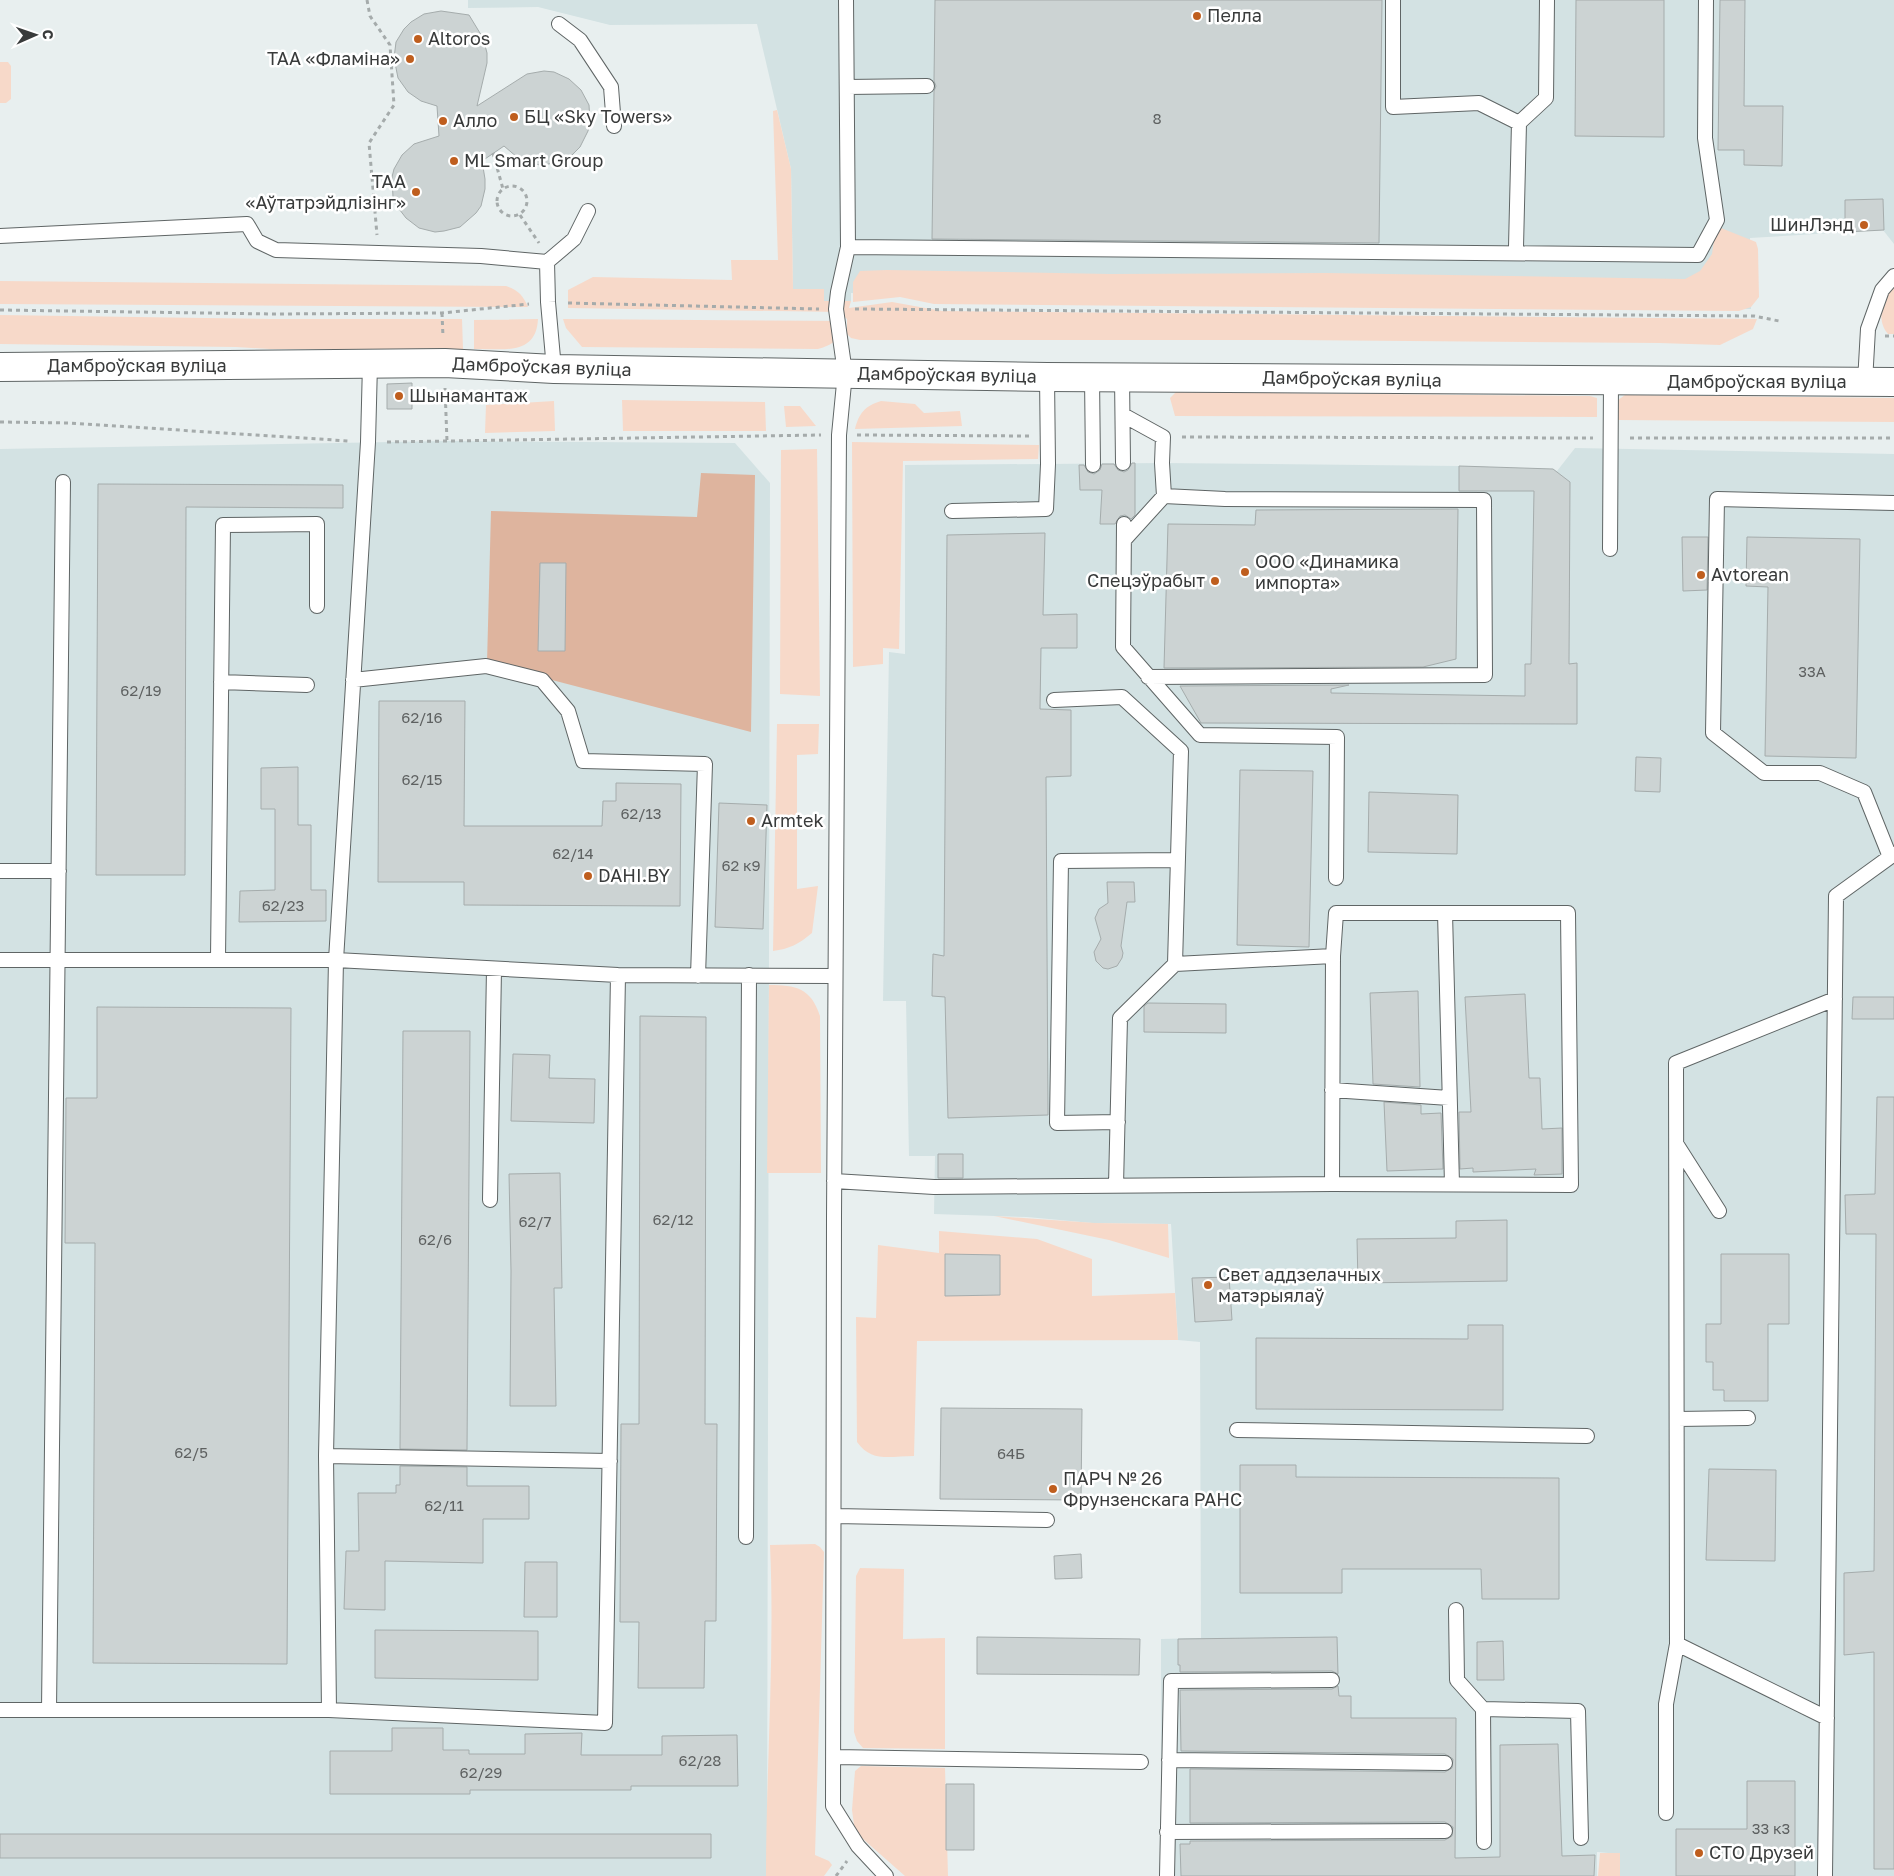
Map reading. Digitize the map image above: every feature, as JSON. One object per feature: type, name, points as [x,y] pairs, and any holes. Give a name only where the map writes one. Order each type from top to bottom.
[{"type":"street","name":"Дамброўская вуліца","points":[[0,367],[445,364],[554,369],[1046,377],[1611,382],[1894,382]]},
{"type":"lane","points":[[846,0],[848,247],[836,309],[845,373],[839,435],[834,1180],[833,1806],[858,1846],[886,1876]]},
{"type":"lane","points":[[1393,0],[1393,107],[1479,103],[1519,123]]},
{"type":"lane","points":[[1516,247],[1519,123],[1546,98],[1547,0]]},
{"type":"lane","points":[[848,247],[1698,256],[1716,220],[1705,138],[1706,0]]},
{"type":"lane","points":[[559,24],[580,40],[611,86],[614,126]]},
{"type":"lane","points":[[847,87],[927,86]]},
{"type":"lane","points":[[0,236],[247,224],[257,241],[276,250],[481,256],[547,262],[574,239],[588,211]]},
{"type":"lane","points":[[547,262],[548,302],[554,369]]},
{"type":"lane","points":[[1865,382],[1868,330],[1882,290],[1894,276]]},
{"type":"lane","points":[[328,1710],[326,1456],[336,960],[368,442],[370,364]]},
{"type":"lane","points":[[1092,376],[1094,465]]},
{"type":"lane","points":[[952,510],[1046,509],[1048,464],[1046,377]]},
{"type":"lane","points":[[1122,377],[1123,463]]},
{"type":"lane","points":[[1610,549],[1611,382]]},
{"type":"lane","points":[[1123,415],[1163,437],[1164,496],[1124,540]]},
{"type":"lane","points":[[49,1710],[63,482]]},
{"type":"lane","points":[[1148,677],[1485,675],[1484,500],[1225,499],[1164,496]]},
{"type":"lane","points":[[1825,1876],[1836,896],[1892,856],[1864,792],[1820,773],[1764,774],[1713,733],[1717,499],[1894,503]]},
{"type":"lane","points":[[218,958],[223,524],[316,524],[317,606]]},
{"type":"lane","points":[[1124,524],[1123,647],[1200,735],[1337,738],[1336,878]]},
{"type":"lane","points":[[353,680],[486,666],[542,680],[568,711],[583,761],[705,764],[698,976]]},
{"type":"lane","points":[[221,682],[307,684]]},
{"type":"lane","points":[[1054,700],[1122,697],[1181,751],[1174,964]]},
{"type":"lane","points":[[1118,1122],[1057,1124],[1061,861],[1178,860]]},
{"type":"lane","points":[[0,871],[59,871]]},
{"type":"lane","points":[[834,1180],[920,1187],[1332,1184],[1571,1185],[1568,913],[1336,913],[1333,956],[1332,1184]]},
{"type":"lane","points":[[1445,913],[1452,1184]]},
{"type":"lane","points":[[1116,1185],[1120,1018],[1174,964],[1333,956]]},
{"type":"lane","points":[[0,960],[58,961],[218,958],[336,960],[618,976],[836,976]]},
{"type":"lane","points":[[490,1200],[494,969]]},
{"type":"lane","points":[[746,1537],[749,975]]},
{"type":"lane","points":[[0,1710],[328,1710],[604,1723],[618,976]]},
{"type":"lane","points":[[1666,1813],[1666,1704],[1677,1644],[1676,1063],[1835,999]]},
{"type":"lane","points":[[1332,1090],[1449,1098]]},
{"type":"lane","points":[[1676,1144],[1719,1211]]},
{"type":"lane","points":[[1677,1419],[1748,1418]]},
{"type":"lane","points":[[1237,1430],[1587,1436]]},
{"type":"lane","points":[[326,1456],[610,1461]]},
{"type":"lane","points":[[834,1516],[1047,1520]]},
{"type":"lane","points":[[1456,1610],[1456,1680],[1482,1709],[1484,1842]]},
{"type":"lane","points":[[1677,1644],[1827,1718]]},
{"type":"lane","points":[[1167,1876],[1171,1681],[1332,1680]]},
{"type":"lane","points":[[1482,1709],[1578,1712],[1581,1838]]},
{"type":"lane","points":[[834,1757],[1141,1762]]},
{"type":"lane","points":[[1169,1760],[1445,1763]]},
{"type":"lane","points":[[1167,1832],[1444,1832]]},
{"type":"path","points":[[367,0],[370,16],[390,45],[394,105],[369,143],[379,253]]},
{"type":"path","points":[[493,153],[503,188],[497,197],[498,207],[510,216],[524,212],[527,207],[528,197],[522,189],[513,186],[503,188]]},
{"type":"path","points":[[0,310],[264,314],[442,313],[548,302],[836,309],[1754,316],[1779,321]]},
{"type":"path","points":[[0,422],[68,423],[368,442],[839,435],[1046,436]]},
{"type":"path","points":[[1163,437],[1894,438]]},
{"type":"shaded area","points":[[468,0],[1894,0],[1894,244],[1883,230],[1750,238],[1751,309],[1213,305],[851,293],[851,301],[824,301],[824,289],[793,289],[791,169],[757,24],[610,25],[538,7],[468,8]]},
{"type":"shaded area","points":[[0,62],[8,62],[11,66],[11,99],[6,103],[0,103]]},
{"type":"shaded area","points":[[777,110],[791,169],[793,289],[824,289],[824,301],[851,301],[849,308],[892,302],[942,311],[1757,319],[1753,329],[1720,345],[1293,340],[860,340],[851,338],[847,334],[847,319],[839,312],[568,308],[568,290],[593,277],[732,280],[731,260],[778,260],[773,111]]},
{"type":"shaded area","points":[[1716,226],[1756,242],[1758,249],[1759,297],[1751,307],[1739,311],[934,304],[900,297],[853,302],[853,282],[860,271],[887,270],[1110,274],[1326,273],[1685,279],[1700,271],[1712,254]]},
{"type":"shaded area","points":[[0,281],[506,286],[520,294],[528,307],[0,304]]},
{"type":"shaded area","points":[[1894,281],[1894,334],[1888,334],[1884,328],[1881,315],[1884,301]]},
{"type":"shaded area","points":[[0,315],[270,319],[462,319],[463,349],[270,349],[0,344]]},
{"type":"shaded area","points":[[538,319],[536,331],[531,340],[524,345],[506,349],[474,349],[474,320]]},
{"type":"shaded area","points":[[563,319],[845,321],[845,332],[833,343],[818,349],[582,347],[566,328]]},
{"type":"shaded area","points":[[1176,392],[1590,396],[1597,398],[1597,417],[1175,416],[1170,398]]},
{"type":"shaded area","points":[[1625,395],[1894,398],[1894,422],[1618,420],[1618,400]]},
{"type":"shaded area","points":[[622,400],[765,402],[766,431],[623,431]]},
{"type":"shaded area","points":[[554,401],[555,431],[485,433],[486,405]]},
{"type":"shaded area","points":[[881,401],[915,404],[924,413],[960,411],[962,426],[855,429],[864,411],[871,405]]},
{"type":"shaded area","points":[[784,406],[800,406],[816,426],[786,427]]},
{"type":"shaded area","points":[[447,441],[735,443],[770,483],[767,1876],[0,1876],[0,449]]},
{"type":"shaded area","points":[[852,442],[1039,445],[1038,459],[903,461],[899,649],[883,648],[883,664],[853,667]]},
{"type":"shaded area","points":[[1575,448],[1894,454],[1894,1876],[1620,1876],[1620,1854],[1597,1852],[1597,1876],[1161,1876],[1161,1639],[1201,1638],[1200,1342],[1178,1340],[1171,1224],[1092,1223],[1027,1217],[934,1214],[935,1156],[909,1156],[906,1001],[883,1001],[889,652],[905,654],[905,465],[1162,463],[1459,466],[1553,469],[1557,471]]},
{"type":"shaded area","points":[[817,449],[820,696],[780,694],[781,450]]},
{"type":"shaded area","points":[[701,473],[755,475],[751,732],[487,663],[491,511],[697,517]]},
{"type":"shaded area","points":[[777,724],[819,724],[818,754],[797,755],[797,889],[818,886],[812,933],[794,945],[773,951]]},
{"type":"shaded area","points":[[769,985],[795,987],[801,990],[812,999],[820,1016],[821,1173],[767,1173]]},
{"type":"shaded area","points":[[994,1216],[1095,1223],[1168,1224],[1169,1258],[1109,1240]]},
{"type":"shaded area","points":[[939,1231],[1037,1239],[1092,1259],[1092,1296],[1175,1293],[1178,1340],[917,1341],[914,1456],[875,1456],[863,1449],[857,1442],[856,1317],[876,1318],[878,1245],[939,1253]]},
{"type":"shaded area","points":[[815,1544],[824,1552],[815,1855],[829,1861],[832,1865],[824,1876],[766,1876],[771,1669],[770,1545]]},
{"type":"shaded area","points":[[860,1568],[904,1569],[903,1639],[945,1638],[945,1749],[863,1748],[857,1741],[854,1732],[856,1576]]},
{"type":"shaded area","points":[[861,1766],[945,1768],[948,1876],[905,1876],[855,1832],[852,1810],[855,1771]]},
{"type":"shaded area","points":[[1600,1853],[1620,1853],[1620,1876],[1598,1876]]},
{"type":"building","points":[[935,0],[1382,0],[1379,243],[932,239],[934,91],[936,86],[934,81]]},
{"type":"building","points":[[1576,0],[1664,0],[1664,137],[1575,136]]},
{"type":"building","points":[[1720,0],[1745,0],[1744,106],[1783,106],[1782,166],[1744,165],[1744,150],[1718,150]]},
{"type":"building","name":"БЦ «Sky Towers»","points":[[441,11],[469,15],[483,38],[487,53],[487,63],[477,106],[527,74],[544,71],[554,72],[569,79],[581,90],[589,105],[590,122],[580,147],[572,155],[556,163],[540,165],[531,163],[518,158],[504,146],[482,161],[485,189],[481,206],[460,227],[435,232],[419,228],[406,218],[396,205],[393,197],[392,177],[402,155],[414,144],[439,136],[437,106],[421,101],[408,92],[398,78],[394,58],[396,42],[411,22],[424,14]]},
{"type":"building","points":[[1883,199],[1884,230],[1845,232],[1845,200]]},
{"type":"building","name":"Шынамантаж","points":[[412,383],[412,409],[387,409],[387,384]]},
{"type":"building","points":[[1132,463],[1135,463],[1135,515],[1131,519],[1125,515],[1120,516],[1115,524],[1100,524],[1102,490],[1080,490],[1079,465],[1084,465],[1088,472],[1094,474],[1100,470],[1102,464],[1114,464],[1118,470],[1124,472],[1128,470]]},
{"type":"building","points":[[1459,466],[1553,469],[1570,482],[1569,664],[1577,663],[1577,724],[1201,723],[1180,686],[1349,685],[1331,689],[1331,693],[1525,696],[1525,664],[1531,664],[1534,491],[1459,491]]},
{"type":"building","points":[[98,484],[343,485],[343,508],[186,507],[185,875],[96,875]]},
{"type":"building","points":[[1458,509],[1456,659],[1423,667],[1164,668],[1168,524],[1255,525],[1256,510]]},
{"type":"building","points":[[1045,533],[1043,615],[1077,614],[1077,648],[1041,648],[1040,709],[1071,710],[1071,776],[1046,777],[1048,1115],[948,1118],[945,997],[932,996],[933,954],[944,956],[947,535]]},
{"type":"building","points":[[1682,537],[1708,537],[1707,590],[1683,591]]},
{"type":"building","points":[[1747,537],[1860,539],[1856,758],[1765,756],[1768,587],[1746,586]]},
{"type":"building","points":[[540,563],[566,563],[565,651],[538,651]]},
{"type":"building","points":[[379,701],[465,701],[464,826],[602,826],[603,801],[616,801],[616,783],[681,784],[680,906],[464,905],[464,882],[378,882]]},
{"type":"building","points":[[1636,757],[1661,758],[1660,792],[1635,791]]},
{"type":"building","points":[[298,767],[298,825],[311,825],[311,890],[326,890],[326,921],[239,922],[240,891],[275,890],[275,809],[261,809],[261,768]]},
{"type":"building","points":[[1240,770],[1313,771],[1309,947],[1237,945]]},
{"type":"building","points":[[1369,792],[1458,795],[1457,854],[1368,852]]},
{"type":"building","points":[[719,803],[767,805],[763,929],[715,927]]},
{"type":"building","points":[[1107,882],[1134,882],[1135,902],[1127,902],[1121,946],[1122,958],[1117,966],[1108,969],[1103,968],[1096,961],[1094,952],[1101,939],[1095,918],[1099,909],[1108,903]]},
{"type":"building","points":[[1418,991],[1420,1087],[1373,1084],[1370,993]]},
{"type":"building","points":[[1525,994],[1529,1078],[1540,1078],[1542,1129],[1562,1128],[1562,1174],[1534,1175],[1536,1169],[1473,1172],[1473,1168],[1460,1169],[1459,1112],[1471,1112],[1465,997]]},
{"type":"building","points":[[1853,997],[1894,997],[1894,1019],[1852,1019]]},
{"type":"building","points":[[1148,1003],[1226,1004],[1226,1033],[1144,1032],[1144,1006]]},
{"type":"building","points":[[97,1007],[291,1008],[287,1664],[93,1663],[95,1243],[65,1243],[66,1098],[97,1098]]},
{"type":"building","points":[[640,1016],[706,1017],[705,1424],[717,1424],[716,1621],[705,1621],[704,1688],[638,1688],[639,1622],[620,1622],[621,1424],[639,1424]]},
{"type":"building","points":[[403,1031],[470,1031],[467,1450],[400,1449]]},
{"type":"building","points":[[513,1054],[550,1055],[549,1078],[595,1079],[594,1123],[511,1121]]},
{"type":"building","points":[[1877,1097],[1894,1097],[1894,1869],[1874,1869],[1874,1652],[1844,1655],[1844,1573],[1874,1571],[1876,1234],[1846,1234],[1845,1195],[1875,1194]]},
{"type":"building","points":[[1384,1102],[1421,1105],[1421,1114],[1441,1113],[1443,1169],[1387,1171]]},
{"type":"building","points":[[938,1154],[963,1154],[963,1178],[938,1178]]},
{"type":"building","points":[[560,1173],[562,1288],[554,1288],[556,1406],[510,1406],[511,1271],[509,1174]]},
{"type":"building","points":[[1507,1220],[1507,1281],[1358,1283],[1357,1239],[1456,1238],[1456,1221]]},
{"type":"building","points":[[945,1254],[1000,1255],[1000,1295],[945,1296]]},
{"type":"building","points":[[1721,1254],[1789,1254],[1789,1324],[1768,1324],[1768,1401],[1724,1401],[1724,1390],[1713,1390],[1713,1362],[1706,1362],[1706,1324],[1721,1324]]},
{"type":"building","points":[[1229,1277],[1232,1320],[1195,1322],[1192,1278]]},
{"type":"building","points":[[1468,1325],[1503,1325],[1503,1410],[1256,1409],[1256,1338],[1468,1339]]},
{"type":"building","points":[[941,1408],[1082,1409],[1081,1500],[940,1499]]},
{"type":"building","points":[[1240,1465],[1296,1465],[1296,1477],[1559,1478],[1559,1599],[1482,1599],[1481,1569],[1342,1569],[1342,1593],[1240,1593]]},
{"type":"building","points":[[400,1466],[467,1467],[467,1486],[529,1486],[529,1519],[483,1519],[483,1563],[385,1561],[385,1610],[344,1609],[346,1551],[359,1551],[358,1493],[396,1493],[396,1485],[400,1485]]},
{"type":"building","points":[[1709,1469],[1776,1470],[1775,1561],[1706,1560]]},
{"type":"building","points":[[1081,1554],[1082,1578],[1055,1579],[1054,1556]]},
{"type":"building","points":[[525,1562],[557,1562],[557,1617],[524,1617]]},
{"type":"building","points":[[375,1630],[538,1631],[538,1680],[375,1678]]},
{"type":"building","points":[[977,1637],[1140,1639],[1139,1675],[977,1674]]},
{"type":"building","points":[[1337,1637],[1338,1674],[1332,1671],[1180,1672],[1180,1665],[1178,1665],[1178,1639]]},
{"type":"building","points":[[1503,1641],[1504,1680],[1477,1680],[1477,1642]]},
{"type":"building","points":[[1338,1686],[1339,1696],[1351,1696],[1351,1718],[1456,1718],[1455,1858],[1500,1857],[1500,1745],[1558,1744],[1562,1856],[1595,1855],[1594,1876],[1181,1876],[1180,1844],[1190,1844],[1190,1841],[1445,1840],[1452,1836],[1453,1827],[1445,1822],[1190,1823],[1190,1769],[1445,1772],[1452,1768],[1453,1759],[1445,1754],[1181,1751],[1180,1690],[1332,1689]]},
{"type":"building","points":[[392,1728],[443,1728],[443,1750],[469,1750],[469,1754],[525,1754],[525,1734],[582,1733],[581,1755],[662,1755],[662,1736],[737,1735],[738,1786],[631,1786],[631,1790],[470,1790],[470,1794],[330,1794],[330,1751],[392,1751]]},
{"type":"building","points":[[1747,1781],[1795,1781],[1795,1876],[1676,1876],[1676,1829],[1747,1829]]},
{"type":"building","points":[[946,1784],[974,1784],[974,1850],[946,1850]]},
{"type":"building","points":[[0,1834],[711,1834],[711,1858],[0,1858]]},
{"type":"place","name":"Пелла","points":[[1197,16]]},
{"type":"place","name":"Altoros","points":[[418,39]]},
{"type":"place","name":"ТАА «Фламіна»","points":[[410,59]]},
{"type":"place","name":"БЦ «Sky Towers»","points":[[514,117]]},
{"type":"place","name":"Алло","points":[[443,121]]},
{"type":"place","name":"ML Smart Group","points":[[454,161]]},
{"type":"place","name":"ТАА «Аўтатрэйдлізінг»","points":[[416,192]]},
{"type":"place","name":"ШинЛэнд","points":[[1864,225]]},
{"type":"place","name":"Шынамантаж","points":[[399,396]]},
{"type":"place","name":"ООО «Динамика импорта»","points":[[1245,572]]},
{"type":"place","name":"Avtorean","points":[[1701,575]]},
{"type":"place","name":"Спецэўрабыт","points":[[1215,581]]},
{"type":"place","name":"Armtek","points":[[751,821]]},
{"type":"place","name":"DAHI.BY","points":[[588,876]]},
{"type":"place","name":"Свет аддзелачных матэрыялаў","points":[[1208,1285]]},
{"type":"place","name":"ПАРЧ № 26 Фрунзенскага РАНС","points":[[1053,1489]]},
{"type":"place","name":"СТО Друзей","points":[[1699,1853]]}]
